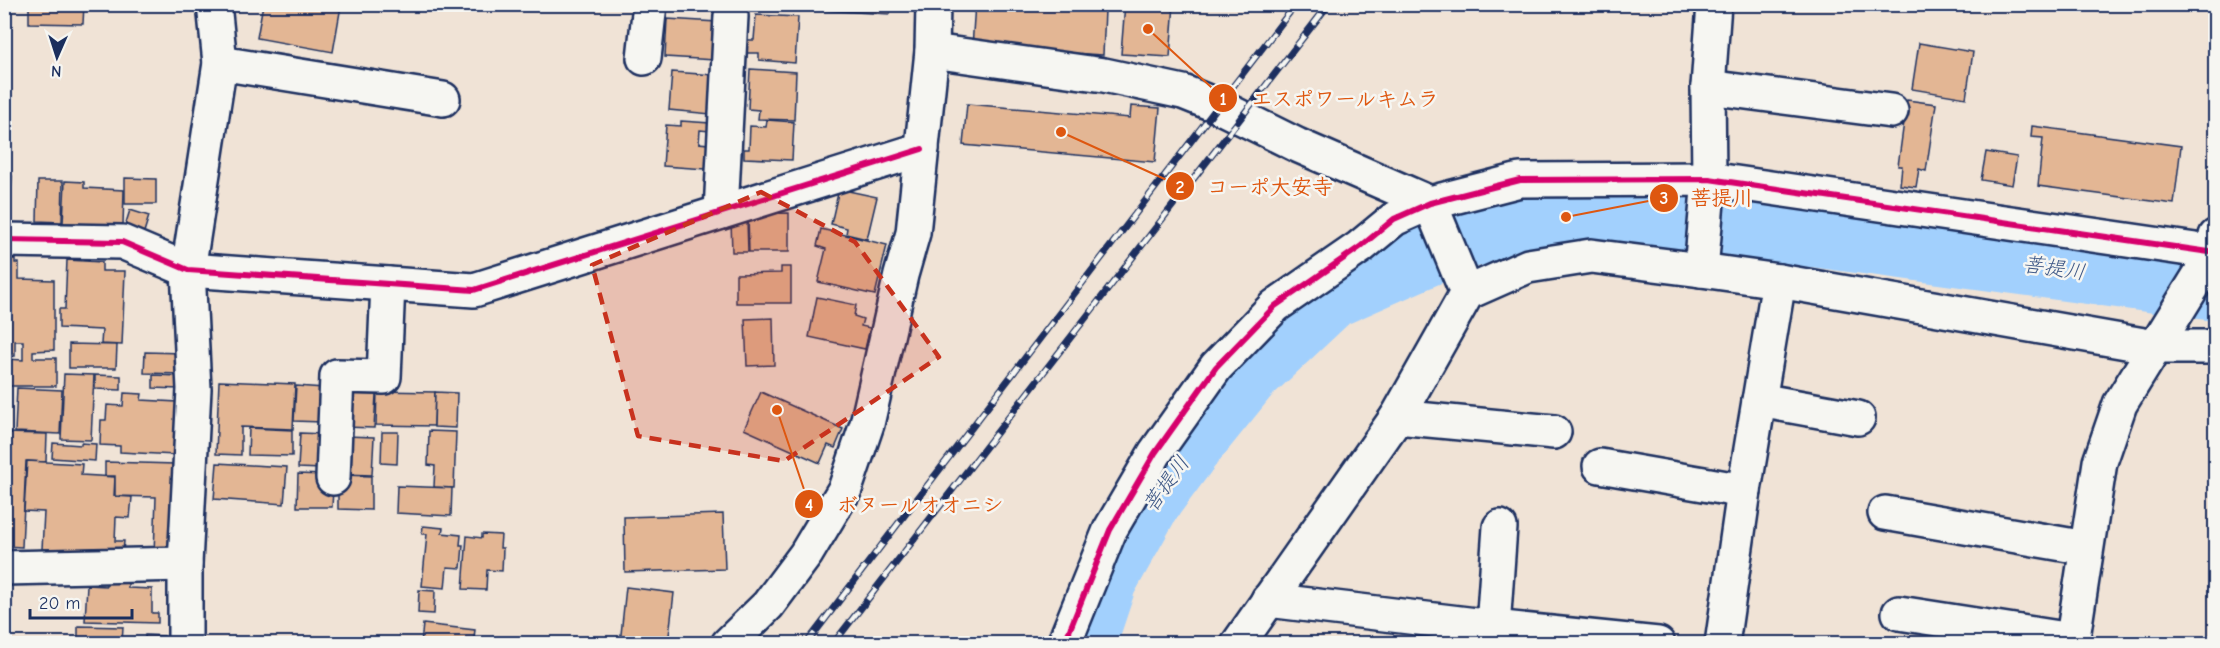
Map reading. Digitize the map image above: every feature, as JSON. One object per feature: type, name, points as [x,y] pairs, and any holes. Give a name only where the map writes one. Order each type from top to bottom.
[{"type":"street","points":[[185,644],[185,564],[194,389],[188,270],[220,63],[214,4]]},
{"type":"street","points":[[644,58],[650,4]]},
{"type":"street","points":[[728,644],[768,605],[806,554],[845,489],[867,424],[901,275],[913,233],[932,51],[933,4]]},
{"type":"street","points":[[1701,260],[1708,184],[1708,87],[1714,4]]},
{"type":"street","points":[[721,212],[731,16]]},
{"type":"street","points":[[932,51],[1104,75],[1183,92],[1218,106],[1432,207],[1463,285]]},
{"type":"street","points":[[220,63],[443,99]]},
{"type":"street","points":[[1708,87],[1891,111]]},
{"type":"street","points":[[4,240],[122,242],[188,270],[474,290],[922,149]]},
{"type":"street","points":[[1064,644],[1110,530],[1155,453],[1216,367],[1275,306],[1360,247],[1394,219],[1520,180],[1708,184],[2213,251],[2120,404],[2100,462],[2072,642],[1899,613]]},
{"type":"street","points":[[1238,644],[1396,417],[1463,285],[1528,266],[1591,256],[1701,260],[1779,281],[2216,347]]},
{"type":"street","points":[[1722,644],[1744,491],[1779,281]]},
{"type":"street","points":[[333,478],[337,376],[384,377],[388,284]]},
{"type":"street","points":[[1760,400],[1858,418]]},
{"type":"street","points":[[1396,417],[1554,432]]},
{"type":"street","points":[[1600,466],[1744,491]]},
{"type":"street","points":[[1885,513],[2086,548]]},
{"type":"street","points":[[1493,627],[1500,527]]},
{"type":"street","points":[[4,568],[185,564]]},
{"type":"street","points":[[1268,600],[1658,644]]},
{"type":"highlighted area","points":[[761,192],[855,242],[939,357],[784,461],[638,436],[592,265]]},
{"type":"building","points":[[29,4],[84,4],[83,24],[29,23]]},
{"type":"building","points":[[263,4],[341,6],[333,52],[257,38]]},
{"type":"building","points":[[821,4],[890,4],[890,14],[820,10]]},
{"type":"building","points":[[975,4],[1105,10],[1103,55],[972,47]]},
{"type":"building","points":[[1125,4],[1174,4],[1170,57],[1121,54]]},
{"type":"building","points":[[756,15],[798,17],[795,63],[759,60],[759,53],[747,53],[747,40],[754,40]]},
{"type":"building","points":[[667,19],[717,22],[715,60],[665,57]]},
{"type":"building","points":[[1919,43],[1973,52],[1966,98],[1912,89]]},
{"type":"building","points":[[750,69],[796,72],[794,120],[758,119],[759,110],[748,109]]},
{"type":"building","points":[[672,72],[714,75],[711,114],[669,110]]},
{"type":"building","points":[[1907,100],[1936,104],[1926,171],[1919,169],[1916,187],[1900,185],[1902,166],[1898,166]]},
{"type":"building","points":[[967,104],[1130,118],[1131,106],[1160,108],[1155,162],[963,145]]},
{"type":"building","points":[[767,120],[794,122],[792,160],[744,158],[744,149],[749,149],[750,126],[766,127]]},
{"type":"building","points":[[681,121],[710,123],[710,131],[700,130],[699,143],[708,144],[706,169],[663,166],[666,125],[681,126]]},
{"type":"building","points":[[2032,126],[2181,146],[2174,204],[2038,186],[2043,138],[2031,137]]},
{"type":"building","points":[[1986,152],[2017,157],[2012,185],[1981,180]]},
{"type":"building","points":[[4,176],[12,176],[9,221],[4,221]]},
{"type":"building","points":[[125,178],[156,179],[156,204],[125,204]]},
{"type":"building","points":[[38,181],[63,181],[62,222],[37,221]]},
{"type":"building","points":[[65,181],[84,182],[84,188],[124,190],[123,225],[63,223]]},
{"type":"building","points":[[839,189],[877,197],[867,239],[846,234],[847,228],[831,224]]},
{"type":"building","points":[[130,210],[149,216],[144,232],[125,226]]},
{"type":"building","points":[[789,213],[789,252],[749,252],[748,214]]},
{"type":"building","points":[[731,221],[747,221],[748,252],[732,252]]},
{"type":"building","points":[[821,229],[887,245],[875,295],[818,282],[826,249],[817,246]]},
{"type":"building","points":[[4,259],[15,259],[15,263],[19,263],[19,279],[54,280],[54,350],[33,351],[33,358],[56,358],[56,386],[5,386],[5,359],[23,360],[23,341],[15,341],[15,356],[4,356]]},
{"type":"building","points":[[67,260],[102,262],[102,271],[125,271],[122,345],[101,344],[102,330],[59,328],[59,309],[65,309]]},
{"type":"building","points":[[781,267],[791,267],[791,303],[736,303],[736,274],[781,273]]},
{"type":"building","points":[[817,297],[856,305],[854,316],[863,319],[861,326],[870,328],[865,349],[809,337]]},
{"type":"building","points":[[773,318],[774,365],[747,366],[745,319]]},
{"type":"building","points":[[69,344],[117,345],[116,368],[69,368]]},
{"type":"building","points":[[145,352],[183,353],[182,374],[144,373]]},
{"type":"building","points":[[64,374],[94,375],[91,440],[61,439]]},
{"type":"building","points":[[95,375],[121,376],[121,390],[95,389]]},
{"type":"building","points":[[153,375],[180,376],[179,389],[153,388]]},
{"type":"building","points":[[219,381],[295,384],[293,429],[241,427],[241,455],[216,454]]},
{"type":"building","points":[[296,386],[324,388],[322,422],[294,421]]},
{"type":"building","points":[[17,388],[62,390],[60,434],[15,432]]},
{"type":"building","points":[[377,391],[435,392],[434,426],[376,425]]},
{"type":"building","points":[[435,392],[457,393],[456,428],[434,427]]},
{"type":"building","points":[[761,392],[843,429],[835,448],[828,445],[820,463],[744,429]]},
{"type":"building","points":[[124,393],[142,394],[141,400],[178,402],[175,455],[120,452],[120,446],[100,445],[101,420],[106,420],[107,405],[123,406]]},
{"type":"building","points":[[348,394],[376,395],[374,428],[345,427]]},
{"type":"building","points":[[249,428],[292,430],[292,456],[248,455]]},
{"type":"building","points":[[429,431],[456,432],[454,488],[434,487],[435,466],[428,465]]},
{"type":"building","points":[[382,432],[398,432],[397,464],[381,463]]},
{"type":"building","points":[[4,433],[47,434],[46,462],[26,461],[22,547],[4,546]]},
{"type":"building","points":[[300,433],[324,434],[322,469],[298,468]]},
{"type":"building","points":[[345,436],[374,437],[372,475],[343,474]]},
{"type":"building","points":[[53,443],[96,444],[95,461],[52,458]]},
{"type":"building","points":[[27,461],[82,464],[81,475],[115,477],[114,496],[132,497],[130,518],[116,517],[115,541],[124,541],[123,552],[42,549],[44,512],[24,511]]},
{"type":"building","points":[[105,462],[175,464],[173,554],[154,554],[156,497],[115,496],[115,476],[105,476]]},
{"type":"building","points":[[217,463],[287,467],[284,504],[214,499]]},
{"type":"building","points":[[298,474],[323,475],[333,489],[332,507],[297,507]]},
{"type":"building","points":[[343,475],[371,476],[371,510],[338,509],[338,489]]},
{"type":"building","points":[[397,486],[452,488],[451,516],[396,513]]},
{"type":"building","points":[[723,514],[725,569],[625,572],[624,517]]},
{"type":"building","points":[[423,526],[443,528],[442,533],[461,535],[460,545],[463,545],[461,568],[447,567],[445,588],[422,586],[427,534],[422,534]]},
{"type":"building","points":[[482,534],[501,535],[502,571],[487,570],[486,590],[463,589],[467,536],[482,538]]},
{"type":"building","points":[[106,582],[128,582],[128,588],[152,589],[152,613],[158,613],[158,623],[85,621],[87,585],[106,586]]},
{"type":"building","points":[[626,587],[674,593],[668,644],[620,644]]},
{"type":"building","points":[[419,590],[435,591],[434,614],[418,613]]},
{"type":"building","points":[[423,624],[475,630],[473,644],[421,644]]},
{"type":"building","points":[[78,626],[123,627],[122,644],[78,644]]},
{"type":"building","points":[[145,635],[164,636],[163,642],[169,644],[145,644]]},
{"type":"waterway","name":"菩提川","points":[[1085,644],[1106,581],[1150,502],[1248,376],[1332,297],[1469,237],[1566,217],[1675,223],[1820,237],[2216,290]]},
{"type":"railway","points":[[806,644],[1296,4]]},
{"type":"railway","points":[[833,644],[1329,4]]},
{"type":"cycle path","points":[[4,240],[122,242],[188,270],[474,290],[922,149]]},
{"type":"cycle path","points":[[1064,644],[1110,530],[1155,453],[1216,367],[1275,306],[1360,247],[1394,219],[1430,203],[1520,180],[1709,179],[2216,253]]},
{"type":"place","name":"エスポワールキムラ","points":[[1148,29]]},
{"type":"place","name":"コーポ大安寺","points":[[1061,132]]},
{"type":"place","name":"菩提川","points":[[1566,217]]},
{"type":"place","name":"ボヌールオオニシ","points":[[777,410]]}]
